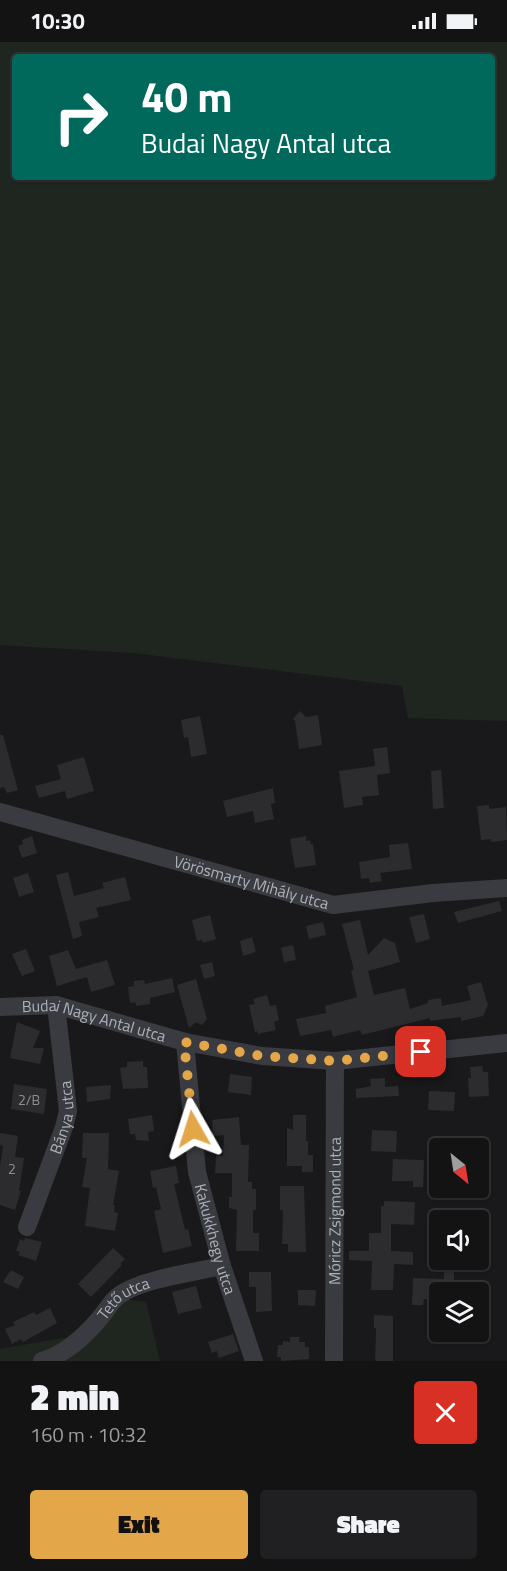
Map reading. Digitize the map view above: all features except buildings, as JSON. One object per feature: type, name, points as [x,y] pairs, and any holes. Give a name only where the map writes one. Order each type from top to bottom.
[{"type":"street","name":"Vörösmarty Mihály utca","points":[[0,812],[333,905],[433,893],[507,888]]},
{"type":"street","name":"Budai Nagy Antal utca","points":[[1,1004],[56,1005],[184,1042],[262,1056],[335,1061],[507,1043]]},
{"type":"street","name":"Bánya utca","points":[[27,1227],[68,1112],[56,1005]]},
{"type":"street","name":"Kakukkhegy utca","points":[[184,1042],[197,1172],[222,1266],[254,1361]]},
{"type":"street","name":"Móricz Zsigmond utca","points":[[334,1361],[335,1061]]},
{"type":"street","name":"Tető utca","points":[[42,1361],[57,1356],[78,1341],[118,1295],[135,1286],[222,1266]]},
{"type":"shaded area","points":[[0,42],[507,42],[507,721],[408,718],[402,686],[133,653],[0,645]]},
{"type":"shaded area","points":[[109,1297],[146,1302],[160,1361],[0,1361],[0,1349],[74,1336]]},
{"type":"route","points":[[193,1129],[184,1042],[262,1056],[335,1061],[421,1052]]}]
